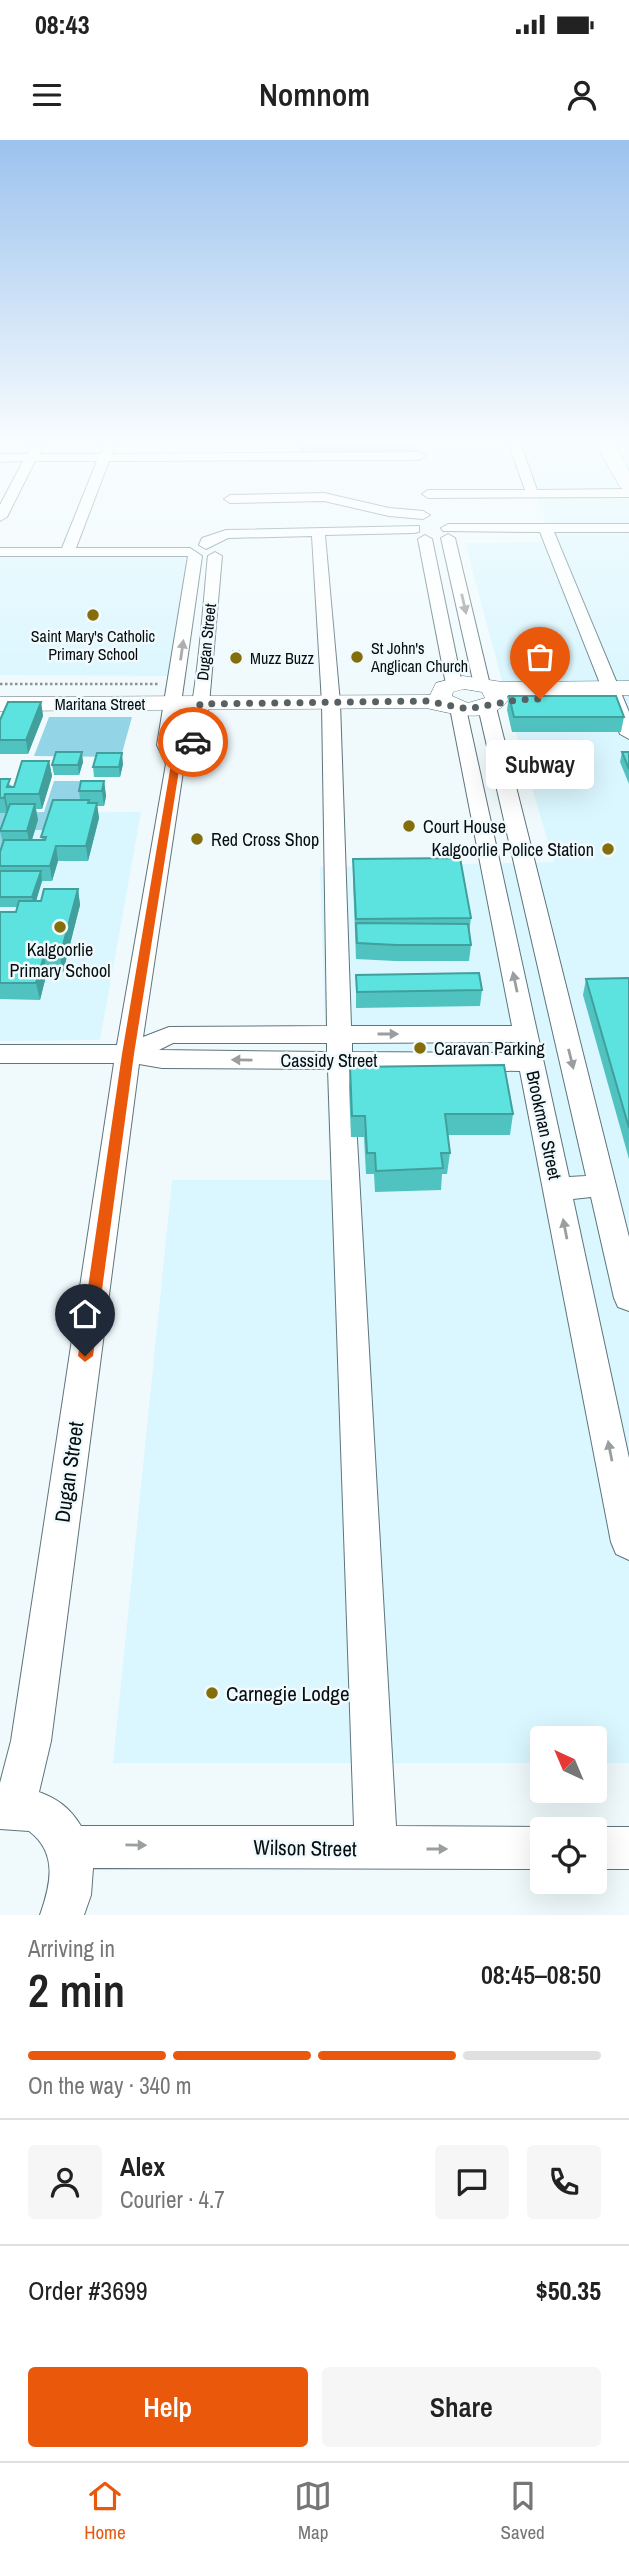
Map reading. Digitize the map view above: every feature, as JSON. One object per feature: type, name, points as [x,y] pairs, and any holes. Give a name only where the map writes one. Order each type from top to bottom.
[{"type":"main road","name":"Maritana Street","points":[[0,691],[175,698]]},
{"type":"main road","points":[[487,696],[516,700],[620,694]]},
{"type":"main road","name":"Maritana Street","points":[[0,704],[175,698],[331,697],[426,701],[452,696],[487,696]]},
{"type":"street","points":[[67,553],[78,525]]},
{"type":"street","points":[[0,552],[202,552],[207,541],[226,534],[368,532],[421,526],[448,532],[629,534]]},
{"type":"street","name":"Brookman Street","points":[[421,526],[452,696],[465,739],[627,1524]]},
{"type":"street","points":[[548,532],[629,527]]},
{"type":"street","points":[[448,532],[487,696],[494,738],[629,1298]]},
{"type":"street","points":[[548,532],[620,694],[629,734]]},
{"type":"street","points":[[318,533],[331,697],[339,1047],[376,1849]]},
{"type":"street","name":"Dugan Street","points":[[176,764],[166,744],[202,552]]},
{"type":"street","name":"Dugan Street","points":[[7,1807],[31,1741],[128,1054],[176,764],[192,746],[200,698],[202,552]]},
{"type":"street","points":[[465,739],[494,738]]},
{"type":"street","points":[[487,844],[519,843]]},
{"type":"street","points":[[503,922],[538,921]]},
{"type":"street","name":"Cassidy Street","points":[[0,1054],[128,1054],[162,1059],[526,1034]]},
{"type":"street","name":"Cassidy Street","points":[[339,1047],[531,1062]]},
{"type":"street","points":[[557,1189],[602,1186]]},
{"type":"street","points":[[7,1807],[31,1808],[46,1815],[58,1827],[72,1862],[72,1883],[62,1915]]},
{"type":"street","name":"Wilson Street","points":[[68,1847],[114,1845],[530,1848]]},
{"type":"street","points":[[607,1848],[629,1848]]},
{"type":"path","points":[[0,684],[139,684]]},
{"type":"shaded area","points":[[545,525],[629,525],[629,1763],[607,1763],[607,1726],[530,1726],[530,1763],[113,1763],[172,1180],[330,1180],[320,867],[554,862],[465,543],[543,542]]},
{"type":"shaded area","name":"Saint Mary's Catholic Primary School","points":[[0,552],[190,552],[178,676],[0,675]]},
{"type":"shaded area","points":[[49,717],[132,717],[121,757],[34,756]]},
{"type":"shaded area","points":[[54,781],[87,781],[77,815],[52,830],[34,830],[0,856],[0,813],[44,812]]},
{"type":"shaded area","name":"Kalgoorlie Primary School","points":[[141,812],[100,1040],[0,1041],[0,813]]},
{"type":"building","points":[[233,651],[239,651],[238,659],[232,659]]},
{"type":"building","points":[[509,696],[616,696],[624,717],[514,717]]},
{"type":"building","points":[[8,702],[41,702],[26,740],[0,740],[0,720]]},
{"type":"building","points":[[541,745],[582,748],[587,763],[546,763]]},
{"type":"building","points":[[56,752],[82,752],[78,765],[52,765]]},
{"type":"building","points":[[622,752],[629,752],[629,769]]},
{"type":"building","points":[[97,753],[122,753],[119,767],[93,767]]},
{"type":"building","points":[[22,761],[49,761],[39,794],[5,794],[4,798],[0,798],[0,779],[10,779],[7,787],[14,787]]},
{"type":"building","points":[[81,781],[104,781],[102,791],[79,791]]},
{"type":"building","points":[[53,800],[89,800],[88,803],[97,803],[86,846],[56,846],[50,866],[0,866],[0,852],[4,840],[45,840],[46,837],[41,837]]},
{"type":"building","points":[[10,804],[35,804],[27,831],[0,831]]},
{"type":"building","points":[[460,858],[471,918],[356,919],[353,859]]},
{"type":"building","points":[[0,871],[41,871],[32,897],[0,897]]},
{"type":"building","points":[[44,889],[78,889],[60,956],[44,956],[36,983],[0,983],[0,912],[16,912],[19,901],[41,901]]},
{"type":"building","points":[[356,923],[468,924],[471,945],[357,943]]},
{"type":"building","points":[[479,973],[482,990],[357,992],[356,975]]},
{"type":"building","points":[[629,978],[629,1128],[586,979]]},
{"type":"building","points":[[504,1065],[513,1114],[445,1114],[450,1153],[441,1153],[443,1168],[376,1171],[375,1153],[367,1153],[365,1116],[352,1116],[350,1067]]},
{"type":"way so far","points":[[193,742],[200,704],[426,701],[468,709],[516,700],[540,699]]},
{"type":"place","name":"Saint Mary's Catholic Primary School","points":[[93,615]]},
{"type":"place","name":"St John's Anglican Church","points":[[357,657]]},
{"type":"place","name":"Muzz Buzz","points":[[236,658]]},
{"type":"place","name":"Subway","points":[[540,699]]},
{"type":"place","name":"Court House","points":[[409,826]]},
{"type":"place","name":"Red Cross Shop","points":[[197,839]]},
{"type":"place","name":"Kalgoorlie Police Station","points":[[608,849]]},
{"type":"place","name":"Kalgoorlie Primary School","points":[[60,927]]},
{"type":"place","name":"Caravan Parking","points":[[420,1048]]},
{"type":"place","name":"Carnegie Lodge","points":[[212,1693]]},
{"type":"route","points":[[85,1356],[128,1054],[176,764],[193,742]]}]
